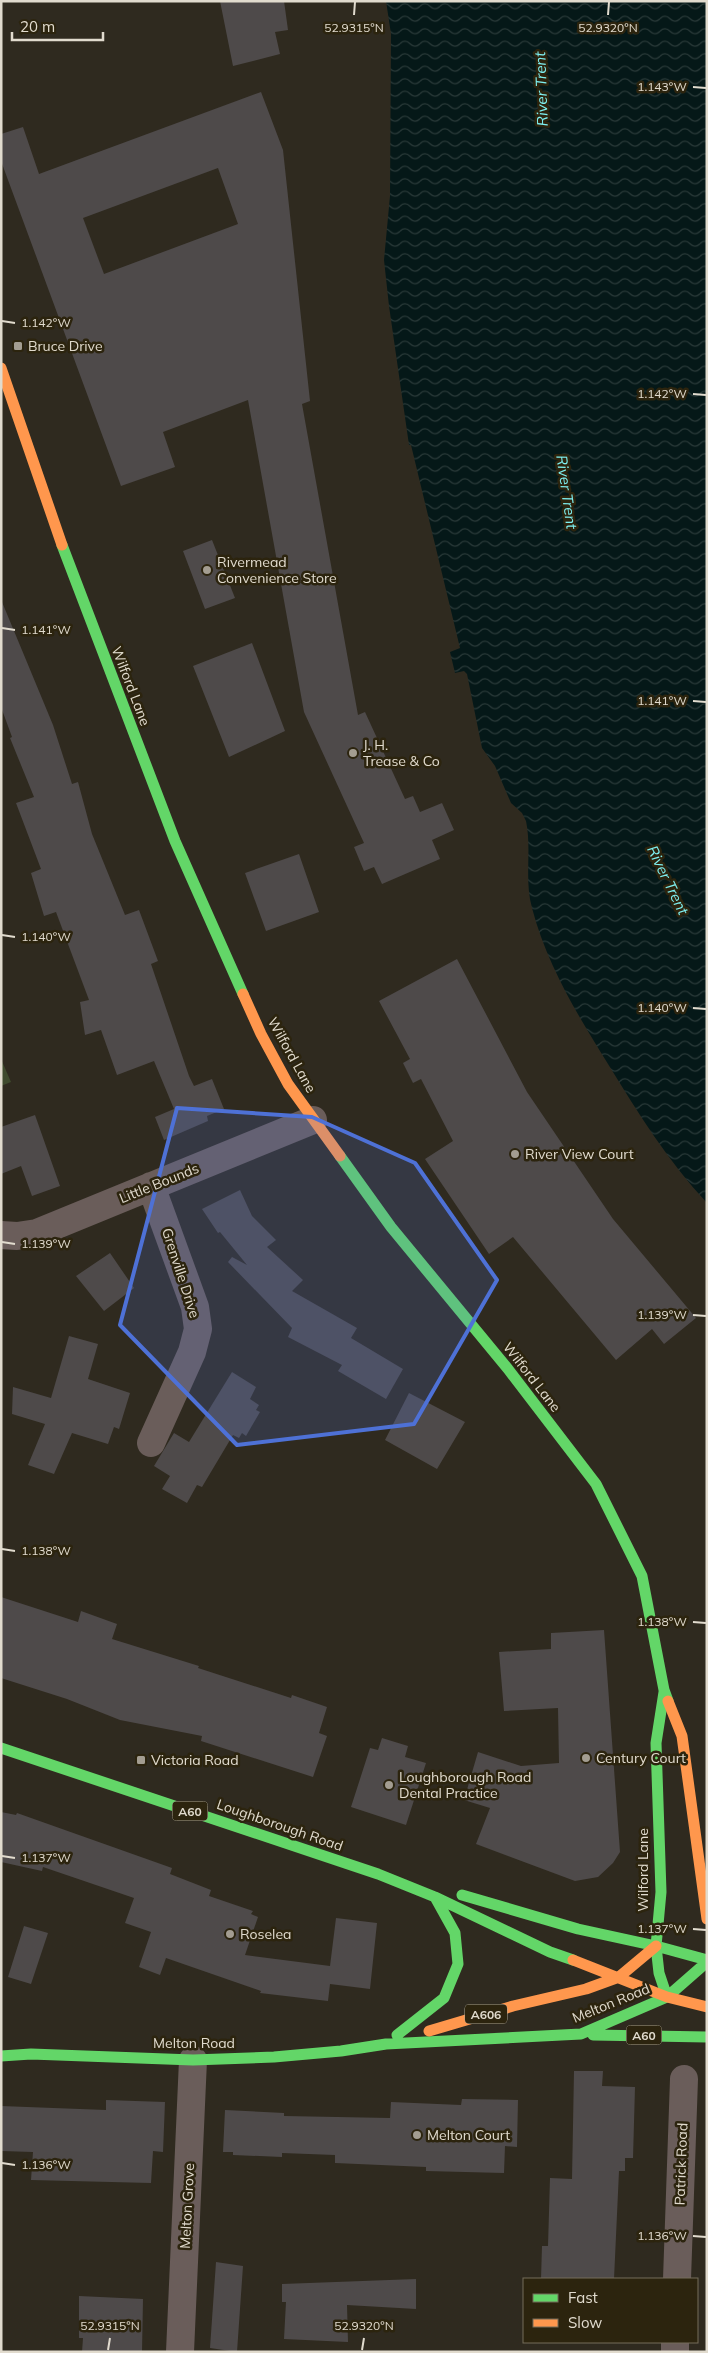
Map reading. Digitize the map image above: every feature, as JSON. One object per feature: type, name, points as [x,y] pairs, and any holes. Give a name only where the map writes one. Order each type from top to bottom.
[{"type":"main road","name":"Wilford Lane","points":[[1,368],[58,533],[175,841],[262,1034],[288,1084],[390,1227],[508,1370],[596,1484],[642,1576],[664,1690],[682,1736],[707,1919]]},
{"type":"main road","name":"Wilford Lane","points":[[664,1690],[656,1743],[661,1892],[656,1946],[659,1973],[667,1997]]},
{"type":"main road","name":"Loughborough Road","points":[[1,1748],[378,1874],[434,1897],[550,1952],[619,1976],[667,1997],[707,2007]]},
{"type":"main road","name":"Loughborough Road","points":[[378,1874],[430,1885],[578,1929],[656,1946],[707,1961]]},
{"type":"main road","points":[[386,2044],[444,1998],[458,1964],[455,1933],[434,1897]]},
{"type":"main road","name":"Melton Road","points":[[386,2044],[513,2006],[586,1989],[619,1976],[656,1946]]},
{"type":"main road","points":[[667,1997],[707,1961]]},
{"type":"main road","name":"Melton Road","points":[[1,2056],[82,2055],[193,2060],[274,2057],[341,2051],[386,2044],[581,2034],[667,1997]]},
{"type":"main road","name":"A60","points":[[581,2034],[707,2038]]},
{"type":"street","name":"Little Bounds","points":[[1,1235],[17,1236],[37,1232],[314,1120]]},
{"type":"street","name":"Grenville Drive","points":[[151,1186],[195,1307],[198,1329],[192,1352],[151,1443]]},
{"type":"street","name":"Melton Grove","points":[[180,2352],[193,2060]]},
{"type":"street","name":"Patrick Road","points":[[677,2278],[684,2079]]},
{"type":"highlighted area","points":[[177,1108],[312,1117],[415,1163],[497,1280],[414,1424],[237,1445],[120,1325]]},
{"type":"green space","points":[[1,1059],[11,1082],[1,1086]]},
{"type":"water","name":"River Trent","points":[[386,1],[707,1],[707,1203],[666,1153],[642,1118],[585,1027],[554,969],[532,908],[528,875],[528,832],[526,821],[522,813],[511,803],[495,766],[482,748],[467,674],[464,671],[455,673],[450,652],[460,648],[411,445],[409,445],[384,260],[390,196],[391,34]]},
{"type":"building","points":[[220,1],[284,1],[288,30],[275,32],[280,54],[233,66]]},
{"type":"building","points":[[261,92],[283,150],[310,401],[302,404],[358,715],[365,712],[405,799],[413,796],[420,812],[442,803],[454,830],[432,840],[440,859],[382,884],[374,867],[364,871],[354,847],[364,843],[304,712],[248,400],[163,432],[175,467],[121,486],[1,161],[1,134],[23,127],[39,174]],"holes":[[[218,168],[238,224],[104,274],[83,218]]]},
{"type":"building","name":"Rivermead Convenience Store","points":[[212,540],[235,598],[205,609],[183,551]]},
{"type":"building","points":[[2,602],[53,725],[72,784],[78,782],[92,834],[125,915],[139,910],[158,961],[151,964],[189,1076],[194,1086],[212,1079],[224,1109],[207,1116],[208,1121],[164,1140],[155,1117],[174,1109],[154,1061],[117,1075],[101,1030],[85,1035],[80,1002],[89,1000],[56,912],[44,916],[31,873],[41,869],[16,803],[34,797],[10,738],[12,737],[1,707]]},
{"type":"building","points":[[252,643],[285,731],[229,757],[193,666]]},
{"type":"building","points":[[299,854],[319,912],[266,931],[245,873]]},
{"type":"building","name":"River View Court","points":[[457,959],[527,1092],[613,1219],[696,1318],[664,1344],[652,1329],[616,1360],[513,1237],[489,1254],[425,1159],[453,1141],[421,1079],[413,1083],[403,1063],[410,1059],[379,1001]]},
{"type":"building","points":[[35,1115],[60,1186],[32,1196],[21,1166],[1,1174],[1,1127]]},
{"type":"building","points":[[240,1190],[252,1216],[276,1240],[267,1247],[303,1280],[292,1291],[357,1328],[351,1338],[403,1369],[386,1399],[338,1371],[342,1365],[288,1337],[292,1328],[228,1262],[232,1257],[247,1265],[220,1232],[218,1233],[202,1209]]},
{"type":"building","points":[[110,1253],[134,1288],[104,1311],[76,1276]]},
{"type":"building","points":[[69,1336],[98,1344],[88,1379],[130,1393],[119,1429],[114,1427],[108,1444],[72,1433],[54,1474],[28,1465],[45,1424],[12,1414],[13,1387],[51,1398]]},
{"type":"building","points":[[232,1372],[256,1387],[250,1399],[259,1405],[256,1410],[260,1412],[246,1436],[242,1433],[239,1438],[233,1435],[202,1487],[197,1485],[187,1503],[162,1489],[170,1476],[154,1466],[174,1433],[189,1442]]},
{"type":"building","points":[[409,1393],[465,1422],[437,1469],[385,1440]]},
{"type":"building","points":[[1,1597],[78,1622],[81,1611],[117,1624],[112,1639],[199,1666],[198,1668],[291,1698],[292,1695],[327,1707],[319,1733],[327,1736],[313,1777],[201,1741],[202,1736],[120,1720],[67,1699],[1,1678]]},
{"type":"building","name":"Century Court","points":[[604,1630],[620,1852],[613,1863],[598,1877],[575,1881],[476,1844],[490,1808],[464,1800],[478,1752],[521,1766],[559,1763],[558,1708],[504,1711],[499,1652],[551,1649],[551,1633]]},
{"type":"building","name":"Loughborough Road Dental Practice","points":[[382,1738],[408,1746],[405,1757],[426,1763],[406,1825],[351,1807],[370,1748],[378,1750]]},
{"type":"building","points":[[1,1812],[16,1815],[17,1813],[172,1868],[170,1874],[211,1890],[209,1896],[253,1911],[251,1914],[258,1917],[245,1955],[330,1966],[336,1918],[377,1923],[370,1989],[330,1984],[328,2001],[260,1993],[261,1991],[166,1958],[160,1975],[139,1967],[151,1932],[125,1923],[134,1898],[43,1867],[42,1871],[1,1862]]},
{"type":"building","points":[[24,1926],[48,1933],[31,1984],[8,1977]]},
{"type":"building","points":[[574,2071],[603,2071],[602,2086],[635,2087],[633,2158],[625,2158],[625,2171],[619,2171],[614,2278],[541,2278],[542,2246],[548,2246],[550,2178],[572,2179]]},
{"type":"building","points":[[462,2099],[518,2100],[517,2147],[505,2146],[504,2173],[426,2171],[426,2167],[335,2163],[335,2155],[282,2153],[282,2157],[233,2155],[233,2152],[223,2152],[225,2110],[284,2113],[284,2116],[390,2118],[391,2102],[461,2105]]},
{"type":"building","points":[[106,2100],[165,2102],[163,2152],[153,2151],[151,2183],[31,2180],[33,2152],[1,2151],[1,2106],[106,2110]]},
{"type":"building","points":[[216,2262],[243,2266],[237,2352],[210,2348]]},
{"type":"building","points":[[416,2279],[416,2309],[347,2305],[348,2342],[284,2339],[286,2302],[282,2302],[282,2284]]},
{"type":"building","points":[[79,2296],[143,2299],[142,2352],[82,2352],[83,2338],[79,2338]]},
{"type":"traffic: fast","points":[[62,545],[175,841],[243,994]]},
{"type":"traffic: fast","points":[[340,1156],[391,1227],[508,1369],[596,1484],[642,1576],[664,1690],[668,1701]]},
{"type":"traffic: fast","points":[[664,1692],[656,1743],[661,1892],[656,1946],[659,1973],[667,1997],[707,1962]]},
{"type":"traffic: fast","points":[[1,1748],[378,1874],[435,1897],[550,1952],[573,1960]]},
{"type":"traffic: fast","points":[[462,1895],[578,1929],[656,1946],[707,1960]]},
{"type":"traffic: fast","points":[[397,2035],[444,1998],[458,1964],[455,1933],[435,1897]]},
{"type":"traffic: fast","points":[[1,2056],[31,2054],[193,2060],[274,2057],[341,2051],[386,2044],[581,2034],[667,1997]]},
{"type":"traffic: fast","points":[[593,2035],[707,2037]]},
{"type":"traffic: slow","points":[[1,368],[62,545]]},
{"type":"traffic: slow","points":[[243,994],[261,1034],[288,1084],[340,1156]]},
{"type":"traffic: slow","points":[[668,1701],[682,1736],[707,1919]]},
{"type":"traffic: slow","points":[[429,2031],[513,2006],[586,1989],[619,1977],[656,1946]]},
{"type":"traffic: slow","points":[[573,1960],[667,1997],[707,2007]]},
{"type":"place","name":"Bruce Drive","points":[[18,346]]},
{"type":"place","name":"Rivermead Convenience Store","points":[[207,570]]},
{"type":"place","name":"J. H. Trease & Co","points":[[353,753]]},
{"type":"place","name":"River View Court","points":[[515,1154]]},
{"type":"place","name":"Century Court","points":[[586,1758]]},
{"type":"place","name":"Victoria Road","points":[[141,1760]]},
{"type":"place","name":"Loughborough Road Dental Practice","points":[[389,1785]]},
{"type":"place","name":"Roselea","points":[[230,1934]]},
{"type":"place","name":"Melton Court","points":[[417,2135]]}]
